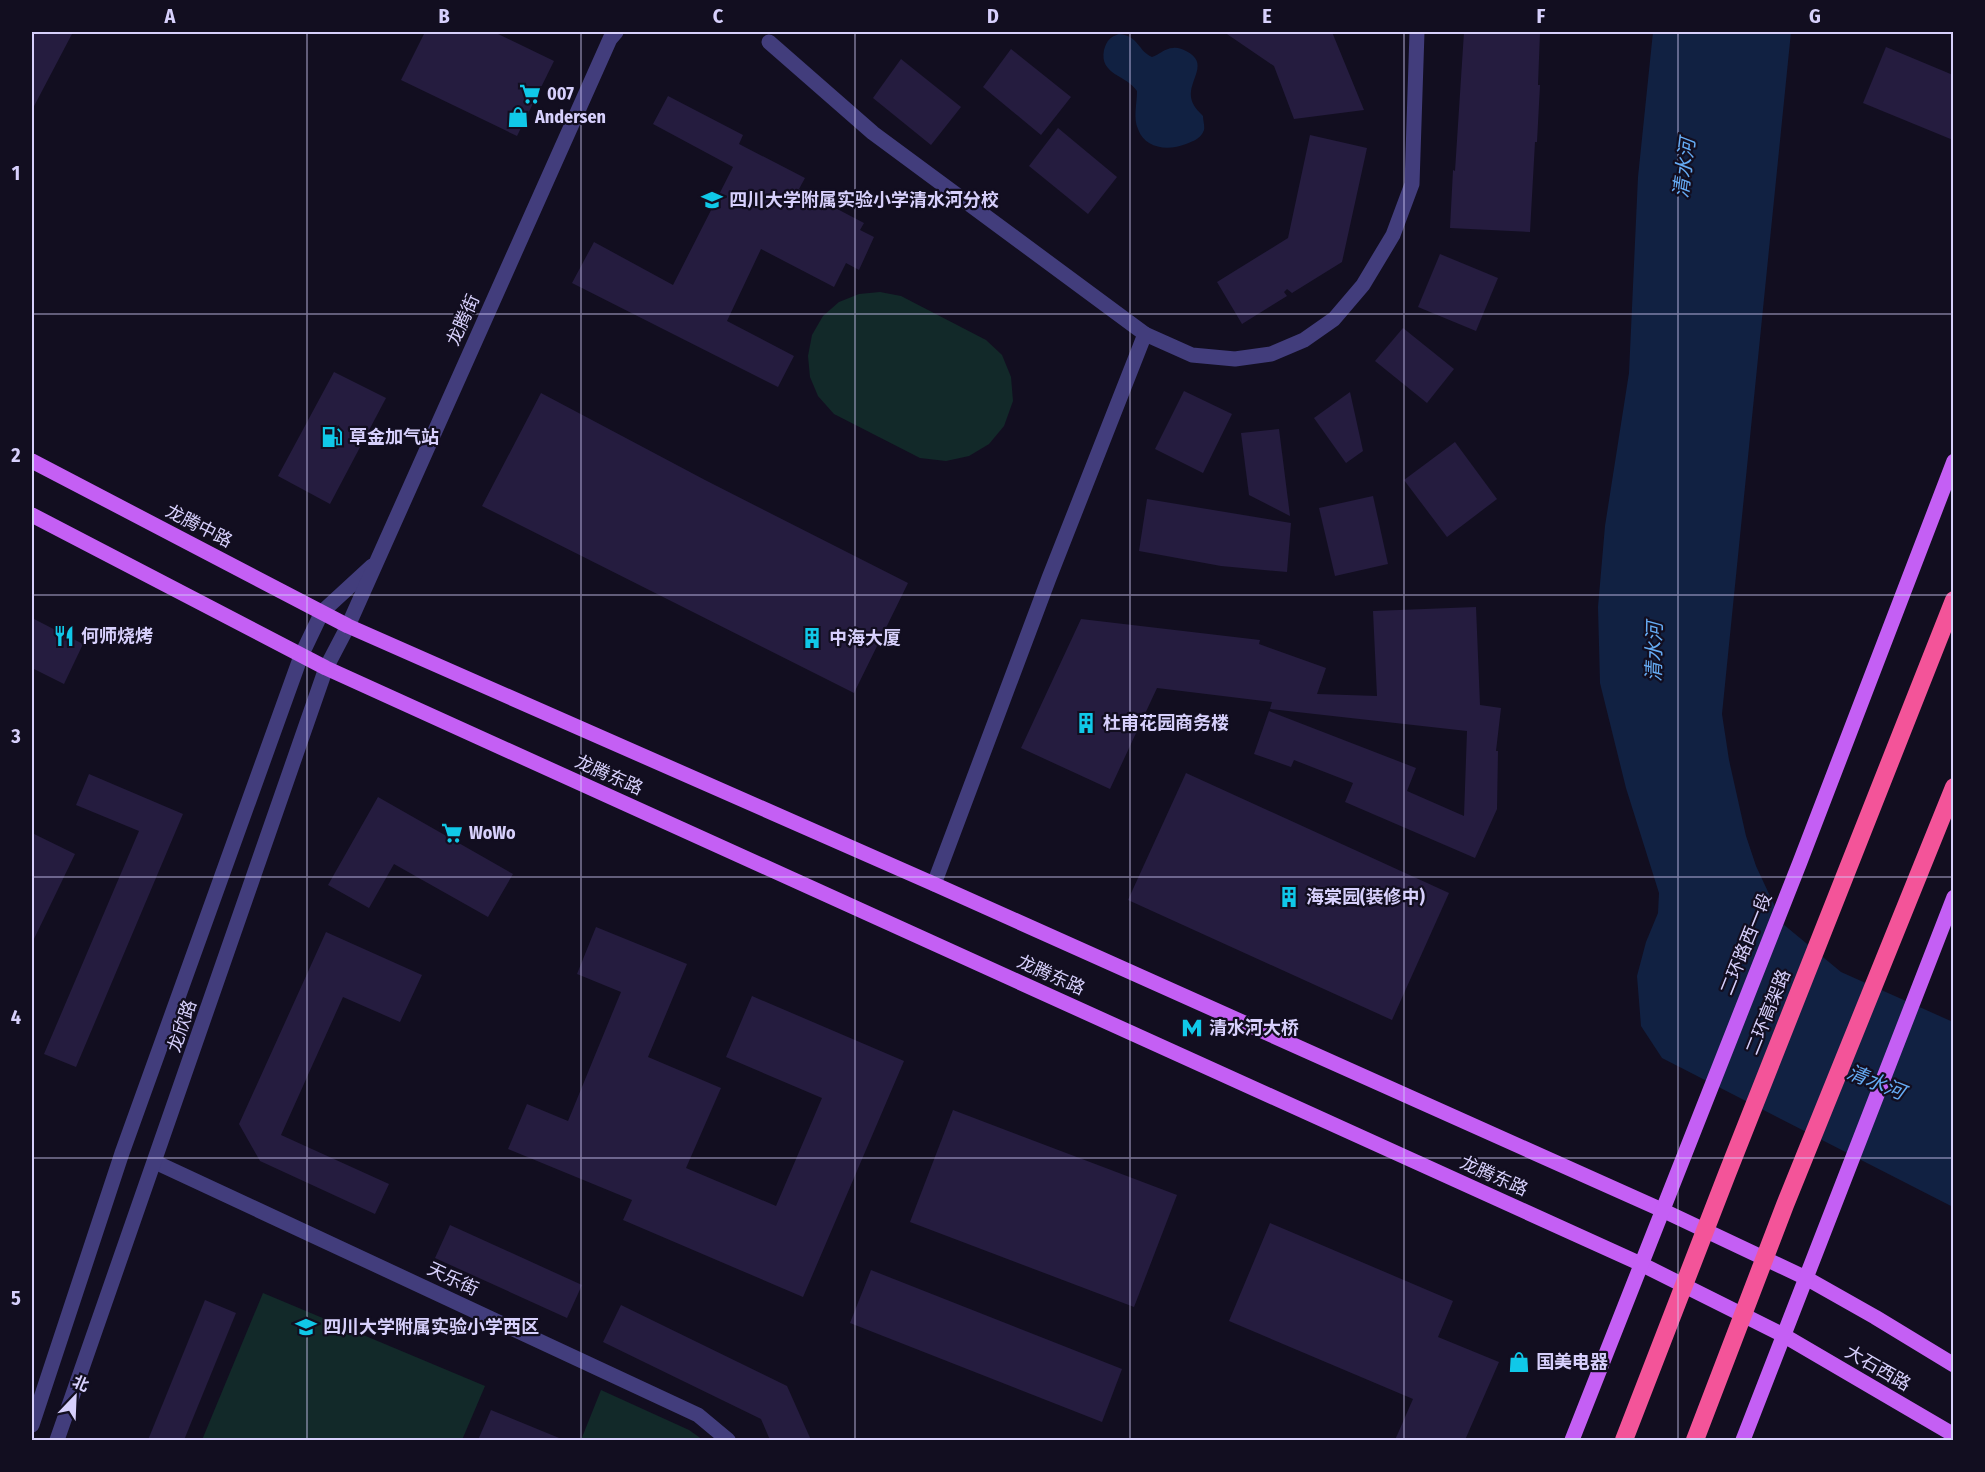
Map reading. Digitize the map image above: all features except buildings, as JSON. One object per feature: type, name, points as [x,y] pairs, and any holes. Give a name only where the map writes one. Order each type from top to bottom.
[{"type":"highway","name":"二环高架路","points":[[1624,1440],[1726,1174],[1953,600]]},
{"type":"highway","points":[[1695,1440],[1785,1205],[1953,787]]},
{"type":"main road","name":"龙腾中路","points":[[32,461],[348,626]]},
{"type":"main road","name":"二环路西一段","points":[[1572,1440],[1800,862],[1953,461]]},
{"type":"main road","points":[[32,515],[301,656]]},
{"type":"main road","name":"龙腾东路","points":[[348,626],[934,884],[1662,1210],[1806,1278]]},
{"type":"main road","name":"龙腾东路","points":[[301,656],[1641,1264],[1783,1335]]},
{"type":"main road","points":[[1743,1440],[1953,897]]},
{"type":"main road","points":[[1806,1278],[1953,1365]]},
{"type":"main road","name":"大石西路","points":[[1783,1335],[1953,1435]]},
{"type":"street","name":"龙腾街","points":[[348,626],[610,39],[616,32]]},
{"type":"street","points":[[770,42],[873,133],[1145,334],[1192,355],[1235,359],[1271,354],[1304,340],[1334,319],[1364,285],[1393,234],[1412,184],[1417,32]]},
{"type":"street","points":[[934,884],[1049,578],[1145,334]]},
{"type":"street","points":[[32,1425],[122,1153],[301,656],[322,612],[376,562]]},
{"type":"street","name":"龙欣路","points":[[57,1440],[156,1162],[326,668],[348,626]]},
{"type":"street","name":"天乐街","points":[[156,1162],[698,1415],[728,1440]]},
{"type":"green space","points":[[880,292],[901,296],[986,340],[1002,355],[1011,377],[1013,401],[1004,426],[989,444],[969,456],[946,461],[920,458],[834,414],[818,396],[810,377],[808,356],[812,335],[823,316],[839,302],[859,294]]},
{"type":"green space","points":[[263,1293],[485,1386],[462,1440],[202,1440]]},
{"type":"green space","points":[[601,1390],[689,1430],[703,1440],[581,1440]]},
{"type":"water","name":"清水河","points":[[1653,32],[1791,32],[1722,714],[1729,760],[1746,836],[1756,866],[1783,924],[1841,972],[1953,1022],[1953,1207],[1662,1058],[1641,1026],[1637,976],[1646,942],[1658,913],[1659,893],[1626,788],[1600,683],[1598,607],[1605,526],[1629,373],[1638,177]]},
{"type":"water","points":[[1119,34],[1131,38],[1152,57],[1167,49],[1178,48],[1193,56],[1197,61],[1197,72],[1191,97],[1197,110],[1203,116],[1204,130],[1199,138],[1179,146],[1165,148],[1146,141],[1141,136],[1136,120],[1137,91],[1110,70],[1104,58],[1104,50],[1108,41]]},
{"type":"place","name":"007","points":[[530,94]]},
{"type":"place","name":"Andersen","points":[[518,117]]},
{"type":"place","name":"四川大学附属实验小学清水河分校","points":[[712,200]]},
{"type":"place","name":"草金加气站","points":[[332,437]]},
{"type":"place","name":"何师烧烤","points":[[64,636]]},
{"type":"place","name":"中海大厦","points":[[812,638]]},
{"type":"place","name":"杜甫花园商务楼","points":[[1086,723]]},
{"type":"place","name":"WoWo","points":[[452,833]]},
{"type":"place","name":"海棠园(装修中)","points":[[1289,897]]},
{"type":"place","name":"清水河大桥","points":[[1192,1028]]},
{"type":"place","name":"四川大学附属实验小学西区","points":[[306,1327]]},
{"type":"place","name":"国美电器","points":[[1519,1362]]}]
